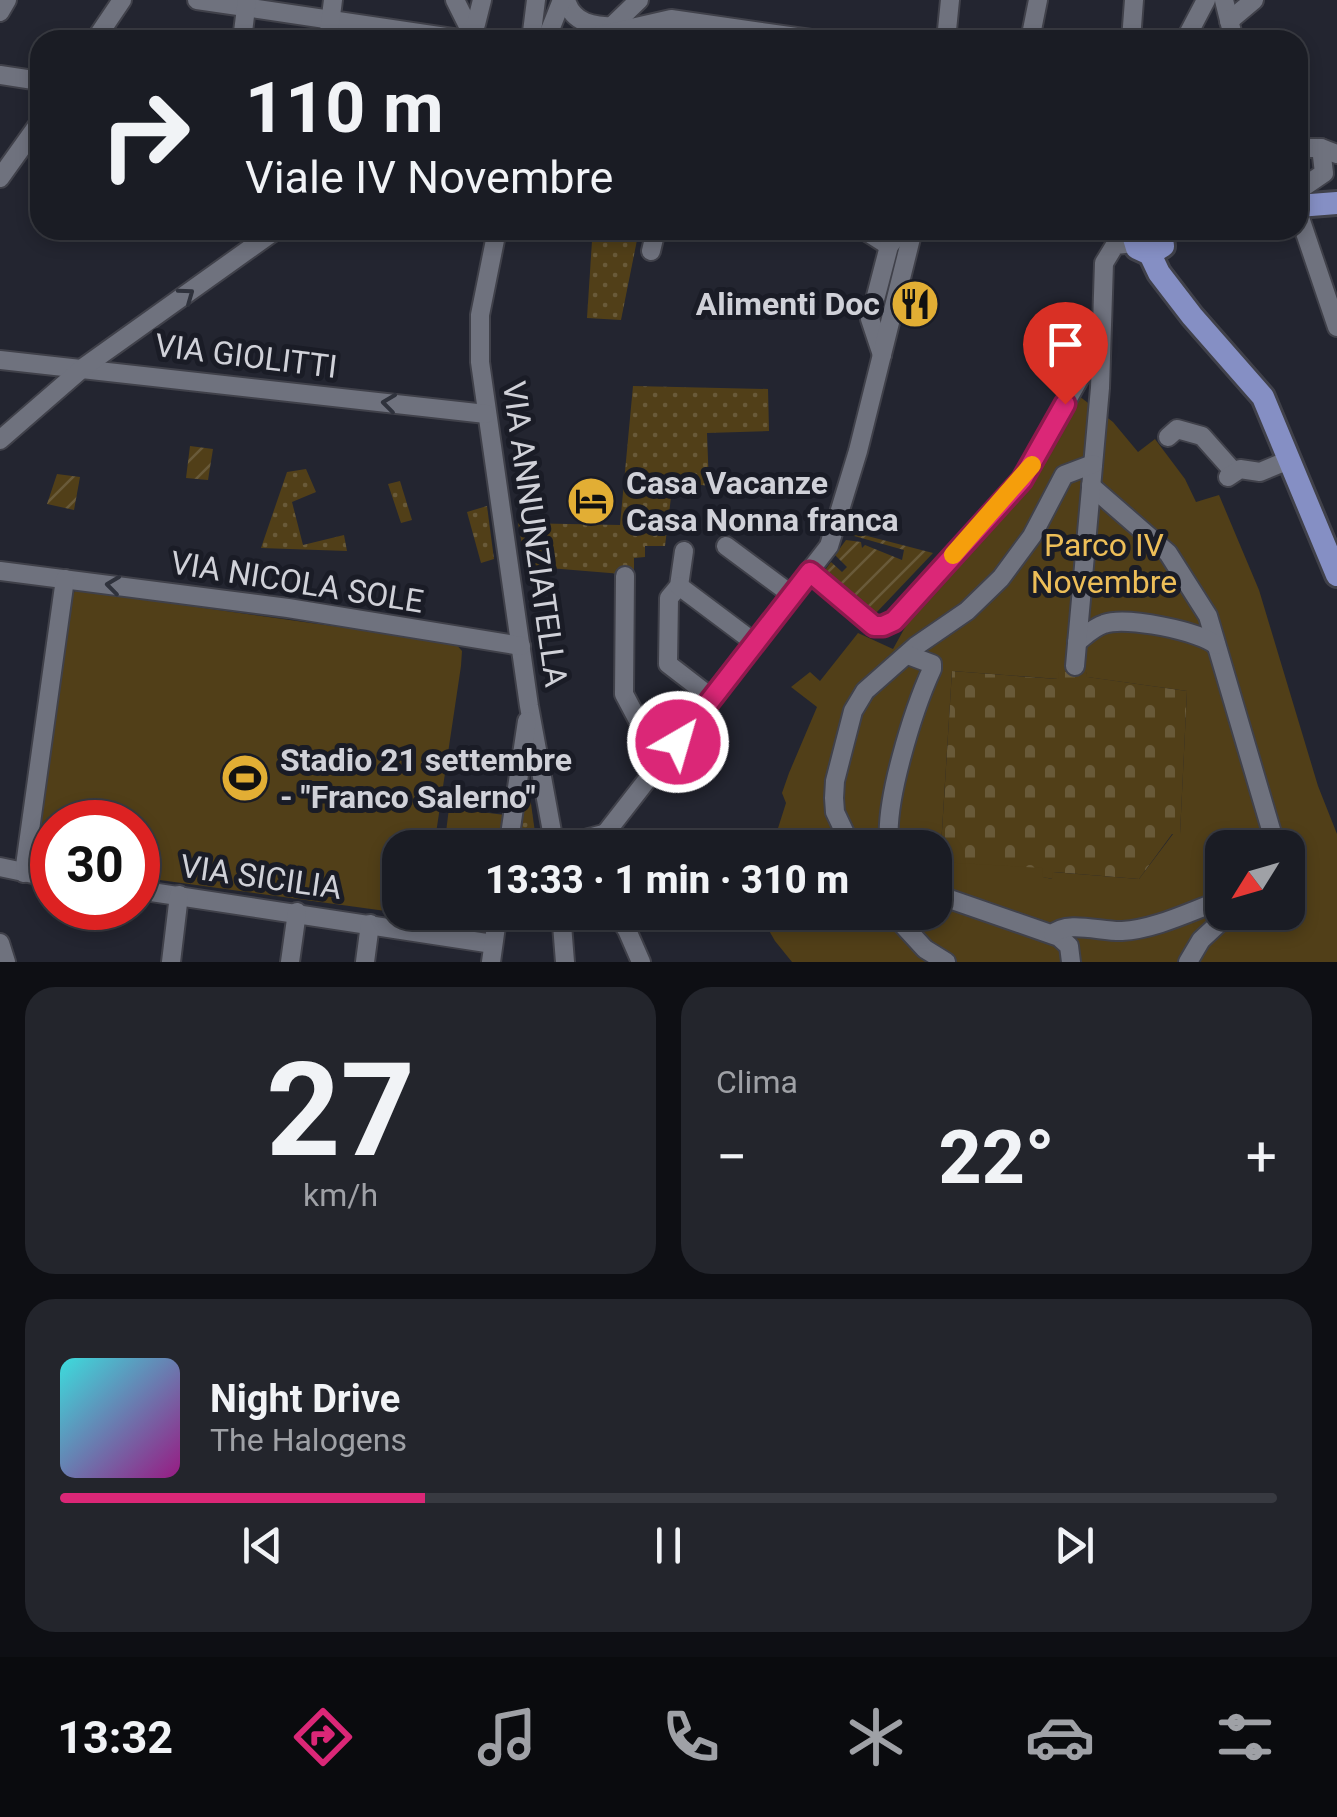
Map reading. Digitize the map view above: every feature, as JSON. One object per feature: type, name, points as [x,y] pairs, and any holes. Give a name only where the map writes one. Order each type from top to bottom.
[{"type":"main road","points":[[1141,242],[1163,246],[1163,240]]},
{"type":"main road","points":[[1141,242],[1192,316],[1263,398],[1337,575]]},
{"type":"street","points":[[0,12],[7,0]]},
{"type":"street","points":[[102,30],[122,0]]},
{"type":"street","points":[[198,0],[412,30]]},
{"type":"street","points":[[329,30],[334,0]]},
{"type":"street","points":[[455,0],[467,30]]},
{"type":"street","points":[[473,30],[482,0]]},
{"type":"street","points":[[533,30],[536,0]]},
{"type":"street","points":[[564,0],[568,10],[582,22],[619,27]]},
{"type":"street","points":[[550,30],[564,0]]},
{"type":"street","points":[[619,27],[639,0]]},
{"type":"street","points":[[947,30],[950,0]]},
{"type":"street","points":[[1032,30],[1038,0]]},
{"type":"street","points":[[1131,30],[1134,0]]},
{"type":"street","points":[[1190,30],[1206,0]]},
{"type":"street","points":[[1224,0],[1231,30]]},
{"type":"street","points":[[1229,21],[1254,0]]},
{"type":"street","points":[[243,30],[247,4]]},
{"type":"street","points":[[610,30],[671,19],[765,30]]},
{"type":"street","points":[[0,75],[30,80]]},
{"type":"street","points":[[0,178],[30,136]]},
{"type":"street","points":[[1308,189],[1324,173],[1329,151]]},
{"type":"street","points":[[1308,228],[1337,327]]},
{"type":"street","points":[[0,440],[84,368],[262,240]]},
{"type":"street","name":"VIA ANNUNZIATELLA","points":[[495,240],[480,315],[480,362],[529,706],[552,830]]},
{"type":"street","points":[[651,252],[654,240]]},
{"type":"street","points":[[880,240],[889,246]]},
{"type":"street","points":[[882,356],[870,319],[894,240]]},
{"type":"street","points":[[609,830],[829,546],[858,451],[911,240]]},
{"type":"street","points":[[1075,666],[1093,464],[1104,263],[1116,245],[1141,242]]},
{"type":"street","points":[[810,572],[874,626],[894,621],[1022,480],[1100,340]]},
{"type":"street","name":"VIA GIOLITTI","points":[[0,360],[486,414]]},
{"type":"street","points":[[1168,437],[1177,429],[1202,436],[1231,474],[1240,469],[1260,472],[1289,460]]},
{"type":"street","points":[[848,830],[835,812],[834,798],[846,733],[865,691],[916,646],[967,611],[1002,578],[1032,536],[1064,475],[1093,464]]},
{"type":"street","points":[[1091,486],[1176,564],[1208,616],[1271,830]]},
{"type":"street","points":[[726,546],[792,595]]},
{"type":"street","points":[[684,551],[680,586],[669,598],[668,664],[712,698]]},
{"type":"street","name":"VIA NICOLA SOLE","points":[[0,570],[288,608],[520,646]]},
{"type":"street","points":[[625,576],[624,694],[661,764]]},
{"type":"street","points":[[24,874],[65,579]]},
{"type":"street","points":[[680,586],[755,642]]},
{"type":"street","points":[[1077,642],[1098,627],[1118,622],[1190,632],[1216,645]]},
{"type":"street","points":[[890,830],[912,721],[932,669],[932,664],[908,655]]},
{"type":"street","points":[[511,830],[529,706]]},
{"type":"street","points":[[0,867],[30,875]]},
{"type":"street","points":[[0,880],[24,874]]},
{"type":"street","name":"VIA SICILIA","points":[[160,893],[370,924],[492,953]]},
{"type":"street","points":[[170,962],[179,896]]},
{"type":"street","points":[[952,900],[1053,934],[1069,946],[1070,962]]},
{"type":"street","points":[[1053,934],[1061,928],[1124,931],[1205,906]]},
{"type":"street","points":[[290,962],[297,912]]},
{"type":"street","points":[[365,962],[370,924]]},
{"type":"street","points":[[562,930],[565,962]]},
{"type":"street","points":[[627,930],[641,962]]},
{"type":"street","points":[[908,930],[925,949],[946,962]]},
{"type":"street","points":[[1188,962],[1212,930]]},
{"type":"street","points":[[0,943],[6,962]]},
{"type":"green space","points":[[637,240],[621,320],[587,318],[592,241]]},
{"type":"green space","points":[[633,386],[768,389],[769,431],[707,433],[709,486],[673,481],[665,546],[645,546],[645,557],[634,558],[634,575],[549,568],[527,572],[518,523],[620,525]]},
{"type":"green space","name":"Parco IV Novembre","points":[[1079,396],[1113,422],[1138,452],[1155,439],[1185,479],[1196,502],[1219,495],[1259,590],[1318,786],[1337,834],[1337,962],[792,962],[769,930],[952,930],[952,863],[1042,868],[1043,877],[1052,879],[1053,872],[1139,879],[1173,834],[1180,834],[1187,691],[1087,677],[1086,672],[1059,672],[1058,679],[952,671],[942,830],[777,830],[786,803],[782,793],[817,707],[791,687],[810,672],[820,681],[858,633],[893,649],[908,622],[1043,466]]},
{"type":"green space","points":[[190,446],[213,449],[208,480],[186,478]]},
{"type":"green space","points":[[306,469],[316,492],[292,502],[303,545],[344,535],[347,551],[261,548],[287,472]]},
{"type":"green space","points":[[57,474],[80,477],[74,510],[47,504]]},
{"type":"green space","points":[[400,481],[412,520],[401,523],[388,484]]},
{"type":"green space","points":[[487,506],[494,559],[481,563],[467,512]]},
{"type":"green space","points":[[848,531],[933,553],[876,613],[822,574],[831,562],[842,572],[847,567],[835,555],[846,540],[861,542],[862,548],[865,545],[902,560],[904,550],[847,534]]},
{"type":"green space","name":"Stadio 21 settembre - \"Franco Salerno\"","points":[[76,590],[455,643],[462,651],[461,666],[437,830],[382,830],[382,910],[160,880],[160,800],[42,800],[72,595]]},
{"type":"green space","points":[[952,671],[1057,679],[1058,672],[1086,672],[1088,677],[1187,691],[1180,834],[1172,834],[1139,879],[1054,872],[1053,879],[1042,877],[1042,869],[952,864],[952,830],[942,830]]},
{"type":"green space","points":[[527,775],[535,830],[522,830]]},
{"type":"green space","points":[[449,808],[505,815],[503,830],[446,830]]},
{"type":"slow traffic","points":[[953,555],[1032,465]]},
{"type":"place","name":"Alimenti Doc","points":[[915,304]]},
{"type":"place","name":"Casa Vacanze Casa Nonna franca","points":[[591,501]]},
{"type":"place","name":"Stadio 21 settembre - \"Franco Salerno\"","points":[[245,778]]},
{"type":"route","points":[[678,742],[810,572],[874,626],[894,621],[1022,480],[1065,404]]}]
